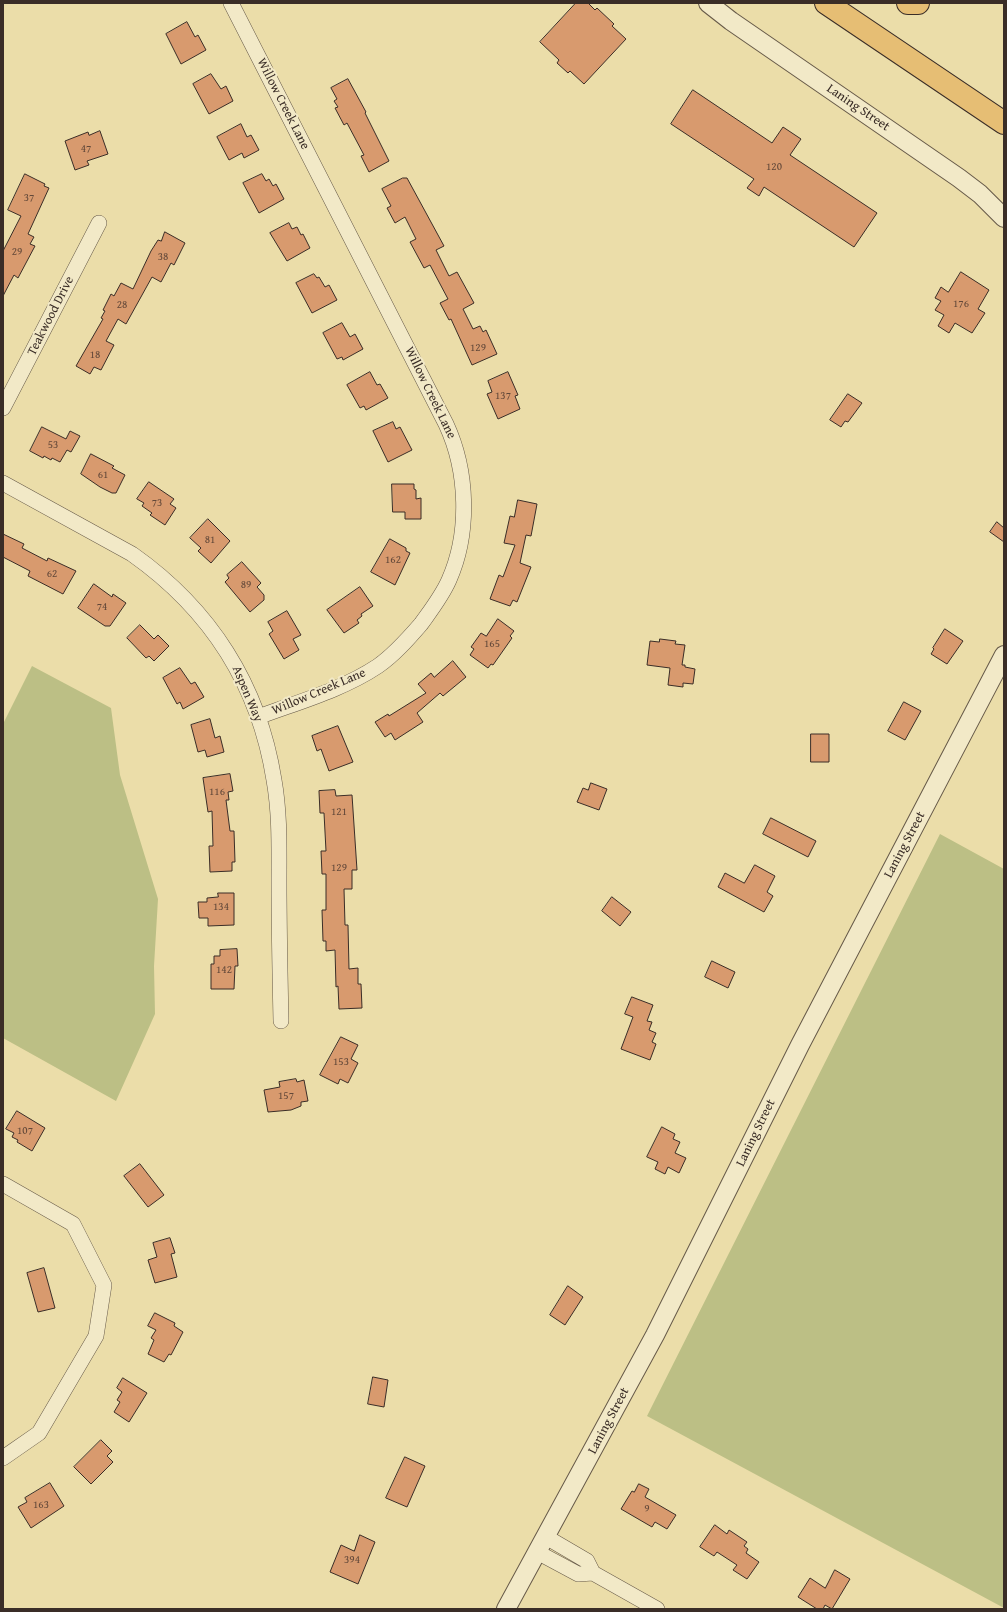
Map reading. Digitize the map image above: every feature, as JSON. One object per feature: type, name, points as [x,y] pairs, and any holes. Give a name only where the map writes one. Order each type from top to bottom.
[{"type":"highway","points":[[826,3],[1004,123]]},
{"type":"highway","points":[[908,3],[918,3]]},
{"type":"street","name":"Willow Creek Lane","points":[[231,3],[446,424],[457,453],[463,492],[460,539],[450,578],[424,619],[405,642],[386,660],[360,677],[258,717]]},
{"type":"street","name":"Laning Street","points":[[708,3],[731,21],[959,178],[980,194],[1004,218]]},
{"type":"street","name":"Teakwood Drive","points":[[3,408],[99,223]]},
{"type":"street","name":"Aspen Way","points":[[3,483],[132,554],[147,565],[177,591],[200,614],[219,638],[242,678],[258,717],[269,755],[278,811],[281,1021]]},
{"type":"street","name":"Laning Street","points":[[506,1609],[655,1335],[800,1045],[1004,655]]},
{"type":"street","points":[[3,1184],[73,1224],[104,1285],[96,1336],[39,1433],[3,1458]]},
{"type":"street","points":[[541,1545],[587,1561],[593,1573],[657,1609]]},
{"type":"green space","points":[[32,666],[111,708],[120,775],[158,899],[154,966],[155,1014],[116,1101],[3,1038],[3,724]]},
{"type":"green space","points":[[940,834],[1004,869],[1004,1608],[647,1416]]},
{"type":"building","points":[[576,3],[588,3],[595,10],[597,8],[614,24],[612,26],[626,39],[584,84],[570,71],[568,73],[557,63],[559,60],[540,42]]},
{"type":"building","points":[[187,22],[195,37],[198,35],[206,50],[181,64],[166,34]]},
{"type":"building","points":[[211,74],[221,89],[226,86],[233,101],[209,114],[193,84]]},
{"type":"building","points":[[348,79],[366,112],[365,113],[389,161],[369,172],[361,156],[364,155],[347,123],[344,125],[335,108],[338,107],[334,101],[337,99],[331,88]]},
{"type":"building","points":[[693,90],[772,143],[783,127],[801,139],[790,155],[877,213],[854,247],[764,187],[759,196],[747,188],[754,179],[671,124]]},
{"type":"building","points":[[241,124],[247,137],[251,135],[259,150],[244,158],[242,153],[229,160],[217,137]]},
{"type":"building","points":[[100,131],[108,154],[87,161],[89,165],[75,170],[65,141],[88,132],[89,135]]},
{"type":"building","points":[[25,174],[45,184],[44,186],[49,188],[28,234],[34,237],[30,244],[35,246],[18,278],[14,275],[3,296],[3,251],[21,216],[8,210]]},
{"type":"building","points":[[262,174],[266,181],[269,179],[273,186],[276,184],[284,199],[259,213],[243,183]]},
{"type":"building","points":[[403,178],[407,178],[444,246],[436,250],[449,276],[457,272],[474,303],[463,309],[473,329],[480,326],[483,332],[486,330],[497,354],[472,365],[451,319],[449,320],[440,303],[448,299],[430,265],[424,268],[410,242],[416,239],[405,217],[395,223],[387,208],[391,206],[382,189]]},
{"type":"building","points":[[289,223],[292,229],[297,227],[301,235],[303,234],[310,248],[287,261],[270,233]]},
{"type":"building","points":[[165,232],[185,243],[174,265],[171,263],[161,282],[152,277],[126,324],[118,319],[106,341],[114,345],[101,370],[94,367],[90,374],[76,366],[103,319],[101,318],[105,311],[103,310],[111,294],[114,296],[121,283],[133,289],[151,251],[158,240],[161,241]]},
{"type":"building","points":[[961,272],[989,290],[978,309],[985,313],[972,333],[955,323],[949,333],[938,326],[944,315],[935,310],[941,301],[935,298],[941,287],[948,292]]},
{"type":"building","points":[[314,274],[317,278],[319,277],[325,287],[329,285],[337,300],[312,313],[296,283]]},
{"type":"building","points":[[342,323],[350,337],[355,334],[363,349],[343,360],[342,357],[337,359],[323,333]]},
{"type":"building","points":[[370,372],[377,385],[380,384],[388,398],[366,410],[364,406],[360,408],[347,385]]},
{"type":"building","points":[[508,372],[518,395],[515,396],[520,409],[498,419],[487,394],[492,392],[488,381]]},
{"type":"building","points":[[848,394],[862,403],[848,422],[845,421],[841,427],[830,420]]},
{"type":"building","points":[[393,422],[396,429],[400,427],[412,450],[388,462],[373,431]]},
{"type":"building","points":[[42,427],[66,439],[70,431],[80,436],[71,452],[67,450],[60,462],[52,458],[51,460],[44,456],[43,458],[30,451]]},
{"type":"building","points":[[91,454],[114,466],[112,468],[125,475],[116,493],[112,493],[100,487],[81,474]]},
{"type":"building","points":[[149,482],[174,499],[170,504],[176,508],[165,525],[150,515],[152,513],[142,506],[144,503],[137,499]]},
{"type":"building","points":[[392,484],[414,484],[416,499],[421,498],[421,519],[405,519],[405,512],[393,512]]},
{"type":"building","points":[[518,500],[537,504],[531,536],[526,535],[520,563],[531,567],[517,602],[513,600],[510,606],[490,599],[499,575],[503,577],[515,545],[504,543],[510,516],[514,517]]},
{"type":"building","points":[[208,519],[230,541],[211,563],[198,551],[201,548],[190,538]]},
{"type":"building","points":[[997,522],[1004,528],[1004,542],[990,532]]},
{"type":"building","points":[[3,534],[24,544],[22,548],[47,561],[48,558],[76,571],[63,594],[28,576],[30,571],[3,557]]},
{"type":"building","points":[[390,539],[406,548],[406,551],[410,553],[395,585],[371,572]]},
{"type":"building","points":[[242,562],[261,583],[257,587],[264,595],[264,600],[250,612],[225,582],[229,578],[227,575]]},
{"type":"building","points":[[94,584],[112,597],[113,594],[126,603],[110,626],[105,626],[78,608]]},
{"type":"building","points":[[360,587],[373,606],[361,614],[362,616],[357,620],[359,623],[344,633],[327,610]]},
{"type":"building","points":[[287,611],[301,635],[293,639],[299,650],[284,659],[269,634],[273,631],[268,622]]},
{"type":"building","points":[[498,619],[514,631],[510,636],[512,638],[493,665],[491,664],[488,668],[470,655],[474,649],[471,647],[481,633],[486,636]]},
{"type":"building","points":[[140,625],[154,639],[158,635],[169,646],[154,661],[149,656],[146,658],[127,638]]},
{"type":"building","points":[[945,629],[963,641],[947,664],[931,654]]},
{"type":"building","points":[[660,639],[676,641],[675,644],[685,645],[682,665],[695,669],[693,684],[683,683],[683,687],[668,685],[670,668],[647,665],[650,641],[659,642]]},
{"type":"building","points":[[453,661],[466,677],[443,696],[440,693],[417,713],[423,722],[395,740],[391,733],[385,737],[375,722],[388,714],[389,716],[426,693],[418,684],[431,673],[434,677]]},
{"type":"building","points":[[180,668],[191,684],[195,682],[204,697],[183,709],[180,702],[177,704],[163,678]]},
{"type":"building","points":[[904,702],[921,711],[905,740],[888,731]]},
{"type":"building","points":[[210,719],[215,738],[220,736],[224,752],[207,757],[205,750],[198,752],[191,725]]},
{"type":"building","points":[[338,726],[353,762],[329,771],[321,749],[317,751],[312,736]]},
{"type":"building","points":[[811,734],[829,734],[829,762],[811,762]]},
{"type":"building","points":[[230,774],[233,791],[228,792],[229,800],[226,800],[230,831],[234,831],[235,862],[232,862],[232,871],[210,872],[209,846],[213,846],[212,811],[208,812],[203,778]]},
{"type":"building","points":[[591,783],[607,789],[599,810],[577,802],[583,788],[588,790]]},
{"type":"building","points":[[335,790],[336,796],[352,795],[357,870],[352,870],[352,889],[344,889],[345,925],[348,925],[349,969],[358,968],[358,984],[361,984],[362,1008],[339,1009],[338,986],[336,987],[335,950],[326,951],[326,941],[323,941],[322,910],[326,910],[326,874],[322,874],[321,851],[326,851],[324,813],[320,813],[319,791]]},
{"type":"building","points":[[771,818],[816,841],[808,857],[763,834]]},
{"type":"building","points":[[755,865],[775,876],[767,892],[773,896],[764,912],[718,887],[725,873],[744,883]]},
{"type":"building","points":[[218,893],[234,893],[234,925],[208,926],[208,918],[199,918],[198,902],[207,902],[207,898],[218,897]]},
{"type":"building","points":[[612,897],[631,912],[620,926],[602,911]]},
{"type":"building","points":[[237,949],[238,966],[235,966],[234,989],[211,989],[211,964],[214,964],[214,956],[220,956],[220,950]]},
{"type":"building","points":[[712,961],[735,972],[728,988],[705,977]]},
{"type":"building","points":[[632,997],[653,1005],[647,1021],[652,1022],[649,1030],[656,1033],[652,1042],[656,1044],[650,1060],[621,1049],[633,1017],[625,1014]]},
{"type":"building","points":[[341,1037],[358,1045],[351,1059],[358,1063],[348,1083],[340,1079],[338,1084],[320,1075]]},
{"type":"building","points":[[296,1079],[297,1082],[304,1080],[308,1101],[301,1102],[301,1106],[291,1110],[268,1112],[264,1090],[280,1087],[279,1082]]},
{"type":"building","points":[[17,1111],[45,1128],[32,1151],[17,1142],[18,1140],[12,1137],[14,1133],[6,1129]]},
{"type":"building","points":[[662,1127],[675,1134],[673,1139],[680,1142],[675,1153],[686,1158],[679,1173],[668,1167],[665,1174],[655,1169],[658,1162],[647,1157]]},
{"type":"building","points":[[140,1164],[164,1195],[148,1207],[124,1176]]},
{"type":"building","points":[[170,1238],[175,1253],[171,1254],[177,1277],[155,1283],[148,1260],[157,1257],[153,1243]]},
{"type":"building","points":[[44,1268],[55,1308],[38,1312],[27,1273]]},
{"type":"building","points":[[568,1286],[583,1297],[565,1325],[550,1315]]},
{"type":"building","points":[[155,1313],[175,1323],[174,1326],[183,1332],[171,1355],[169,1354],[164,1362],[148,1354],[154,1340],[151,1338],[156,1330],[148,1326]]},
{"type":"building","points":[[373,1377],[388,1380],[384,1407],[368,1404]]},
{"type":"building","points":[[123,1378],[147,1393],[129,1422],[114,1412],[120,1402],[117,1400],[122,1392],[117,1388]]},
{"type":"building","points":[[101,1440],[112,1451],[107,1456],[113,1462],[91,1484],[74,1467]]},
{"type":"building","points":[[405,1457],[425,1466],[407,1507],[386,1498]]},
{"type":"building","points":[[50,1483],[64,1506],[31,1528],[18,1507],[27,1502],[25,1498]]},
{"type":"building","points":[[639,1484],[649,1489],[645,1497],[676,1515],[667,1529],[655,1522],[652,1527],[621,1509],[632,1491],[634,1492]]},
{"type":"building","points":[[715,1525],[727,1534],[729,1530],[747,1542],[744,1546],[748,1549],[746,1553],[759,1562],[747,1579],[733,1570],[737,1565],[717,1552],[714,1556],[700,1547]]},
{"type":"building","points":[[360,1535],[375,1542],[358,1584],[330,1572],[341,1545],[354,1551]]},
{"type":"building","points":[[835,1570],[850,1579],[832,1609],[825,1605],[823,1609],[817,1609],[798,1597],[810,1578],[825,1588]]}]
